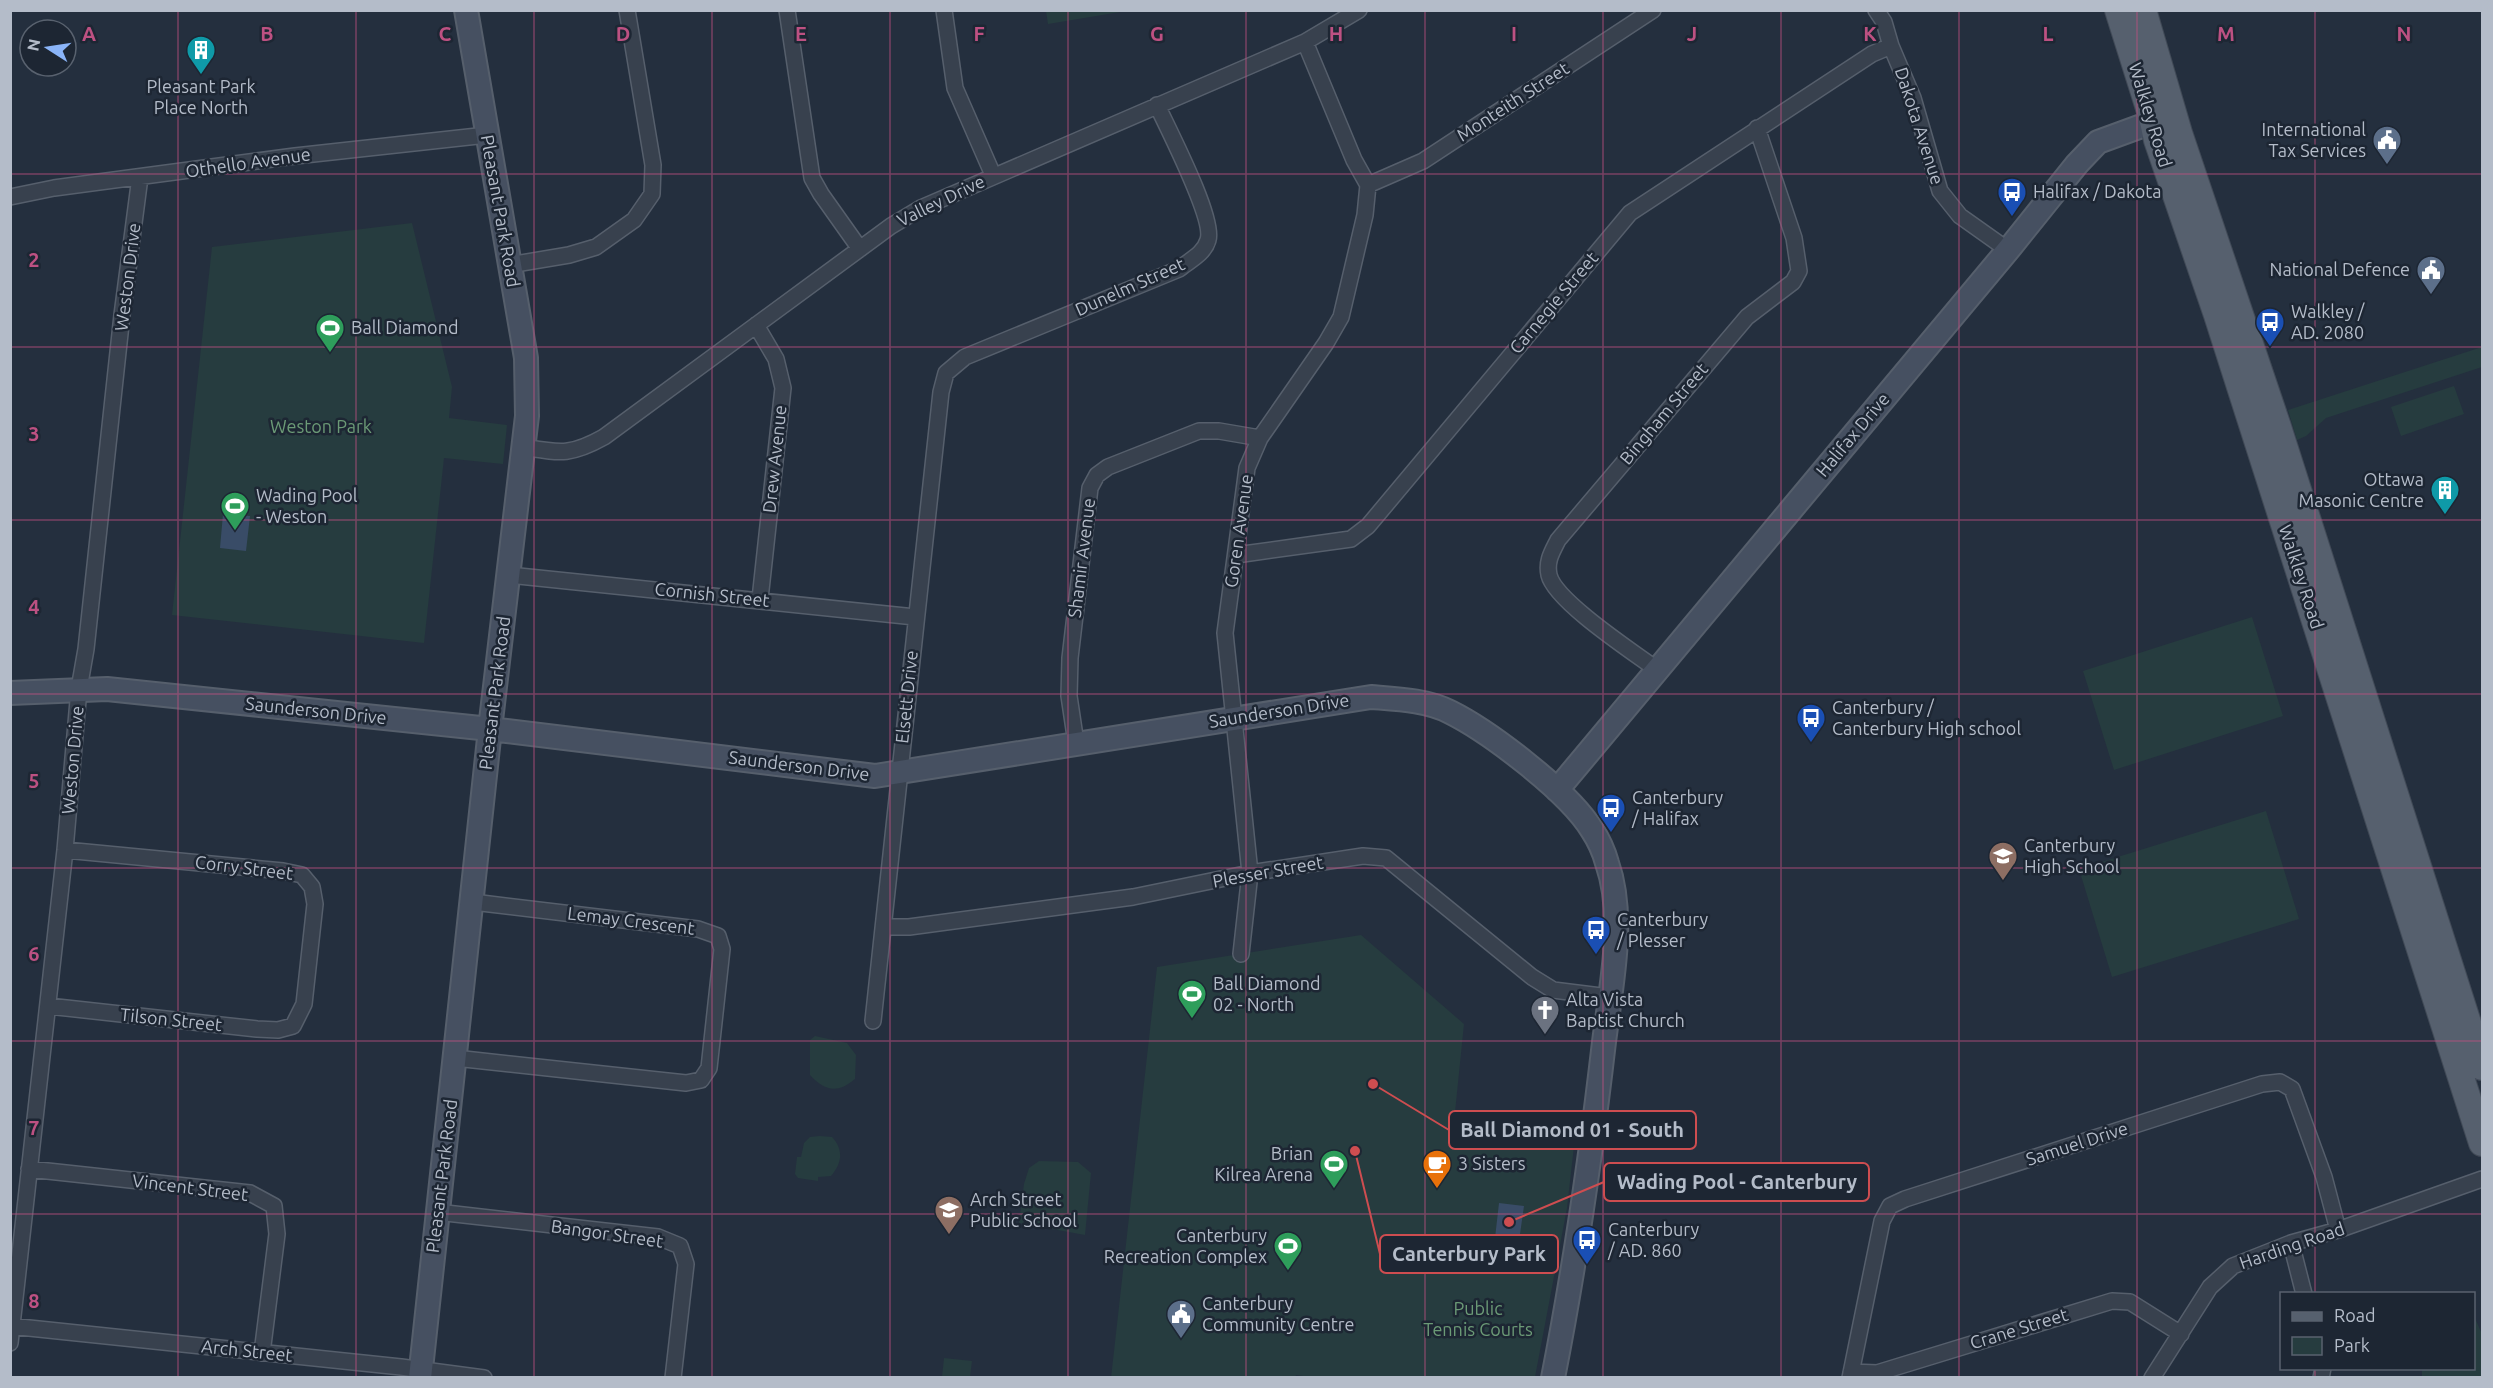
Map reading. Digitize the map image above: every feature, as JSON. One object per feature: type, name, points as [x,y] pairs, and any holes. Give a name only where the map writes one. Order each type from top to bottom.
[{"type":"main road","name":"Walkley Road","points":[[2118,10],[2163,118],[2228,311],[2417,899],[2478,1114],[2482,1143]]},
{"type":"main road","name":"Walkley Road","points":[[2143,10],[2163,118]]},
{"type":"main road","name":"Walkley Road","points":[[2417,899],[2482,1067]]},
{"type":"street","name":"Pleasant Park Road","points":[[420,1373],[490,729],[527,416],[526,358],[466,10]]},
{"type":"street","points":[[509,265],[569,255],[596,247],[634,220],[652,194],[653,165],[627,10]]},
{"type":"street","points":[[787,10],[812,178],[820,194],[860,249]]},
{"type":"street","points":[[944,10],[955,88],[993,176]]},
{"type":"street","name":"Valley Drive","points":[[523,447],[568,453],[583,448],[604,437],[891,226],[921,208],[1305,42],[1359,10]]},
{"type":"street","name":"Monteith Street","points":[[1368,184],[1423,161],[1653,10]]},
{"type":"street","name":"Dakota Avenue","points":[[1876,10],[1884,22],[1891,46],[1913,98],[1940,191],[1960,216],[2008,250]]},
{"type":"street","points":[[1305,42],[1354,160],[1368,184]]},
{"type":"street","name":"Carnegie Street","points":[[1236,555],[1351,539],[1368,526],[1629,213],[1872,54],[1891,46]]},
{"type":"street","name":"Dunelm Street","points":[[946,373],[965,357],[1179,268],[1203,251],[1210,237],[1206,216],[1157,105]]},
{"type":"street","name":"Halifax Drive","points":[[1557,790],[2008,250],[2077,164],[2098,142],[2163,118]]},
{"type":"street","name":"Bingham Street","points":[[1656,669],[1603,630],[1553,586],[1549,573],[1549,559],[1558,540],[1740,326],[1748,317],[1793,282],[1798,271],[1794,238],[1757,128]]},
{"type":"street","name":"Othello Avenue","points":[[10,196],[54,188],[295,156],[487,135]]},
{"type":"street","name":"Weston Drive","points":[[10,1343],[65,850],[79,689],[86,649],[122,315],[140,177]]},
{"type":"street","name":"Goren Avenue","points":[[1241,954],[1250,873],[1226,633],[1247,468],[1260,438],[1326,343],[1341,317],[1365,215],[1368,184]]},
{"type":"street","name":"Drew Avenue","points":[[756,325],[776,359],[783,388],[760,599]]},
{"type":"street","name":"Elsett Drive","points":[[873,1021],[915,617],[941,392],[946,373]]},
{"type":"street","name":"Shamir Avenue","points":[[1076,743],[1069,696],[1070,658],[1090,488],[1097,475],[1108,467],[1199,431],[1219,431],[1260,438]]},
{"type":"street","name":"Cornish Street","points":[[509,575],[760,599],[915,617]]},
{"type":"street","name":"Saunderson Drive","points":[[10,693],[107,689],[490,729],[875,776],[1371,697],[1408,700],[1449,711],[1494,740],[1557,790],[1592,829],[1608,863],[1617,909],[1610,997],[1593,1148],[1573,1278],[1553,1377]]},
{"type":"street","name":"Corry Street","points":[[65,850],[283,871],[302,875],[312,887],[315,904],[304,1004],[293,1026]]},
{"type":"street","name":"Plesser Street","points":[[884,927],[909,927],[1133,897],[1250,873],[1363,856],[1386,858],[1532,977],[1553,990],[1610,997]]},
{"type":"street","name":"Lemay Crescent","points":[[455,1058],[686,1083],[701,1080],[709,1068],[712,1045],[722,950],[718,936],[698,929],[473,902]]},
{"type":"street","name":"Tilson Street","points":[[48,1006],[257,1029],[278,1030],[293,1026]]},
{"type":"street","name":"Samuel Drive","points":[[1850,1375],[1882,1221],[1890,1206],[1905,1199],[2262,1084],[2280,1082],[2292,1089],[2324,1178],[2338,1230]]},
{"type":"street","name":"Vincent Street","points":[[29,1169],[250,1193],[274,1206],[277,1234],[262,1353]]},
{"type":"street","name":"Harding Road","points":[[2152,1377],[2210,1287],[2233,1266],[2482,1179]]},
{"type":"street","name":"Bangor Street","points":[[437,1212],[658,1237],[680,1246],[686,1264],[674,1377]]},
{"type":"street","points":[[2291,1244],[2304,1292]]},
{"type":"street","name":"Crane Street","points":[[1850,1375],[1877,1373],[2112,1300],[2130,1302],[2181,1334]]},
{"type":"street","name":"Arch Street","points":[[11,1327],[262,1353],[420,1373],[484,1377]]},
{"type":"green space","points":[[1046,10],[1126,11],[1048,24]]},
{"type":"green space","name":"Weston Park","points":[[412,223],[452,387],[449,418],[507,425],[503,464],[444,458],[424,643],[172,615],[212,247]]},
{"type":"green space","points":[[2482,347],[2482,367],[2326,418],[2306,436],[2297,440],[2288,410]]},
{"type":"green space","points":[[2454,386],[2464,414],[2401,436],[2391,407]]},
{"type":"green space","points":[[2252,617],[2283,716],[2114,770],[2083,671]]},
{"type":"green space","points":[[2266,811],[2299,919],[2112,977],[2079,869]]},
{"type":"green space","name":"Public Tennis Courts","points":[[1361,935],[1464,1024],[1454,1122],[1575,1137],[1567,1208],[1535,1377],[1318,1378],[1296,1375],[1295,1378],[1111,1378],[1157,967]]},
{"type":"green space","points":[[815,1036],[847,1043],[856,1055],[855,1079],[849,1084],[831,1089],[810,1075],[810,1040]]},
{"type":"green space","points":[[810,1137],[832,1137],[836,1142],[840,1152],[837,1166],[831,1176],[818,1177],[818,1181],[798,1178],[795,1174],[797,1157],[801,1157],[804,1143]]},
{"type":"green space","points":[[1039,1161],[1078,1162],[1091,1173],[1085,1235],[1019,1223],[1024,1184],[1029,1168]]},
{"type":"green space","points":[[2475,1318],[2482,1334],[2482,1377],[2422,1377],[2422,1370],[2475,1370]]},
{"type":"green space","points":[[944,1358],[972,1361],[970,1377],[942,1377]]},
{"type":"water","name":"Wading Pool - Weston","points":[[223,514],[250,516],[246,551],[220,548]]},
{"type":"water","points":[[1499,1203],[1524,1206],[1519,1241],[1495,1238]]},
{"type":"place","name":"Pleasant Park Place North","points":[[201,76]]},
{"type":"place","name":"International Tax Services","points":[[2387,166]]},
{"type":"place","name":"Halifax / Dakota","points":[[2012,218]]},
{"type":"place","name":"National Defence","points":[[2431,296]]},
{"type":"place","name":"Walkley / AD. 2080","points":[[2270,348]]},
{"type":"place","name":"Ball Diamond","points":[[330,354]]},
{"type":"place","name":"Ottawa Masonic Centre","points":[[2445,516]]},
{"type":"place","name":"Wading Pool - Weston","points":[[235,532]]},
{"type":"place","name":"Canterbury / Canterbury High school","points":[[1811,744]]},
{"type":"place","name":"Canterbury / Halifax","points":[[1611,834]]},
{"type":"place","name":"Canterbury High School","points":[[2003,882]]},
{"type":"place","name":"Canterbury / Plesser","points":[[1596,956]]},
{"type":"place","name":"Ball Diamond 02 - North","points":[[1192,1020]]},
{"type":"place","name":"Alta Vista Baptist Church","points":[[1545,1036]]},
{"type":"place","name":"Ball Diamond 01 - South","points":[[1373,1084]]},
{"type":"place","name":"Canterbury Park","points":[[1355,1151]]},
{"type":"place","name":"Brian Kilrea Arena","points":[[1334,1190]]},
{"type":"place","name":"3 Sisters","points":[[1437,1190]]},
{"type":"place","name":"Wading Pool - Canterbury","points":[[1509,1222]]},
{"type":"place","name":"Arch Street Public School","points":[[949,1236]]},
{"type":"place","name":"Canterbury / AD. 860","points":[[1587,1266]]},
{"type":"place","name":"Canterbury Recreation Complex","points":[[1288,1272]]},
{"type":"place","name":"Canterbury Community Centre","points":[[1181,1340]]}]
